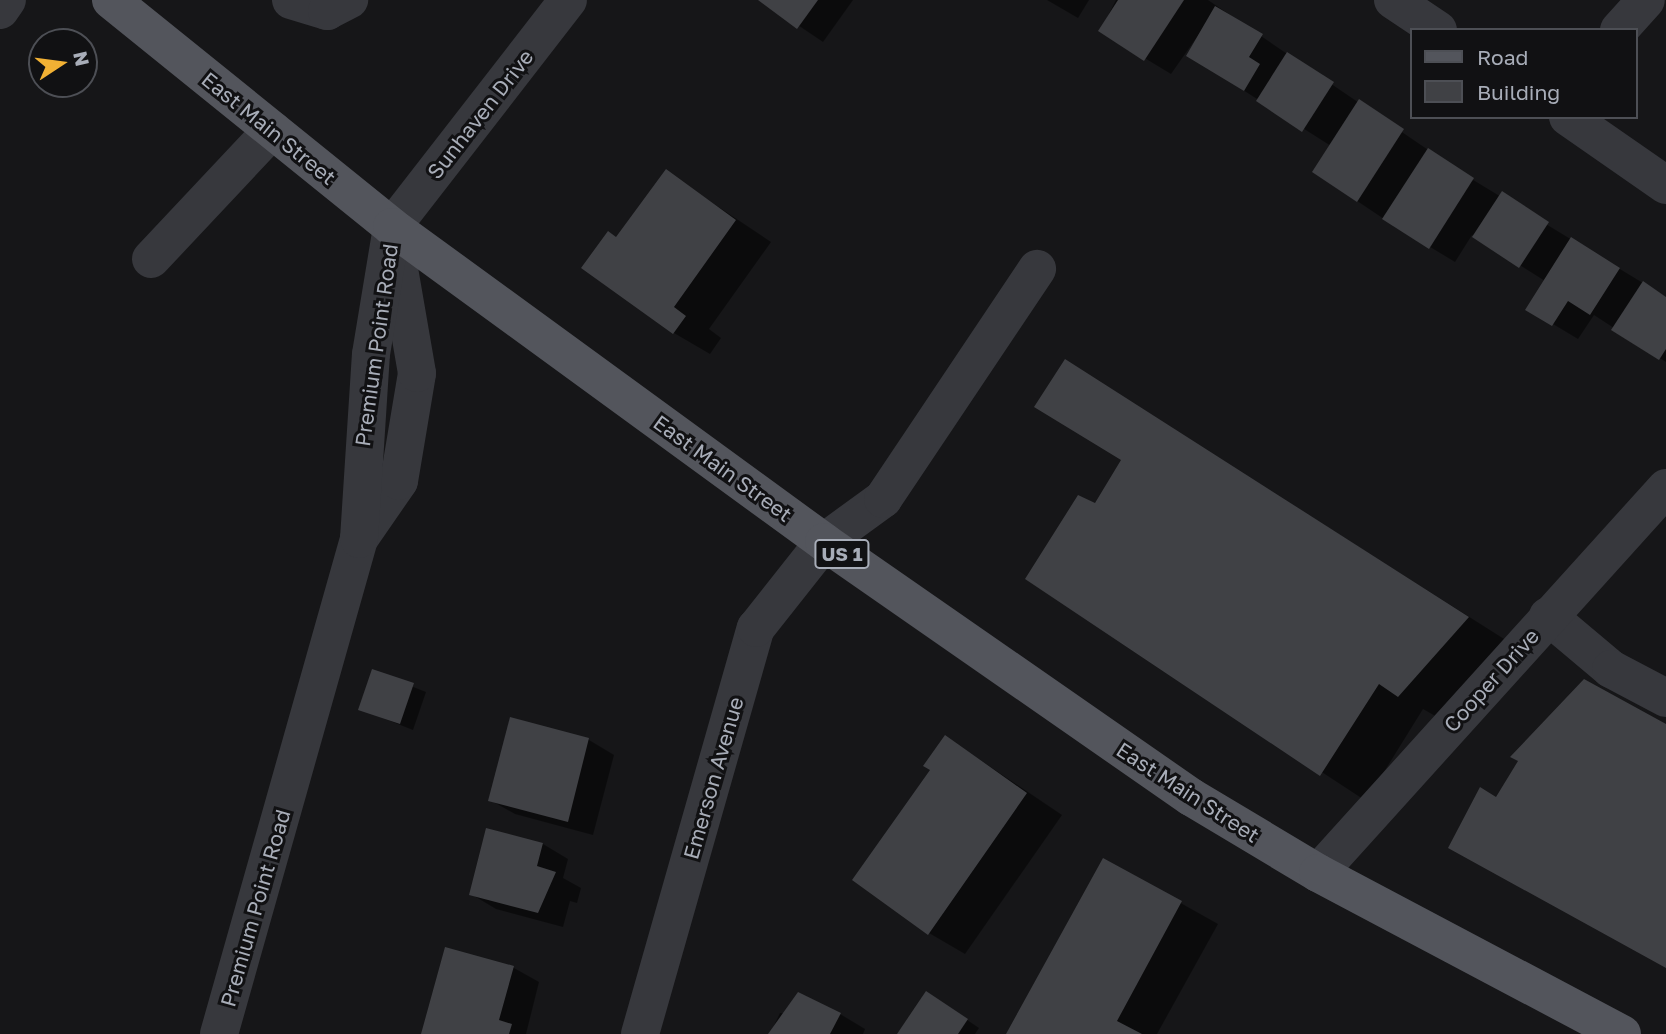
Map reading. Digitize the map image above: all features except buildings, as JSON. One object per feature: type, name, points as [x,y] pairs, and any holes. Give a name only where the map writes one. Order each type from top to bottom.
[{"type":"main road","name":"East Main Street","points":[[111,0],[392,227],[824,541],[1191,797],[1318,873],[1622,1034]]},
{"type":"street","points":[[0,10],[7,0]]},
{"type":"street","points":[[291,0],[327,11],[349,0]]},
{"type":"street","name":"Sunhaven Drive","points":[[392,227],[568,0]]},
{"type":"street","points":[[1393,0],[1435,28]]},
{"type":"street","points":[[1621,28],[1646,0]]},
{"type":"street","points":[[1571,119],[1666,184]]},
{"type":"street","points":[[151,259],[272,130]]},
{"type":"street","name":"Premium Point Road","points":[[219,1034],[359,539],[371,354],[392,227]]},
{"type":"street","name":"Emerson Avenue","points":[[640,1034],[756,628],[824,541],[883,499],[1037,269]]},
{"type":"street","name":"Cooper Drive","points":[[1318,873],[1666,488]]},
{"type":"street","points":[[1548,616],[1611,669],[1666,698]]}]
